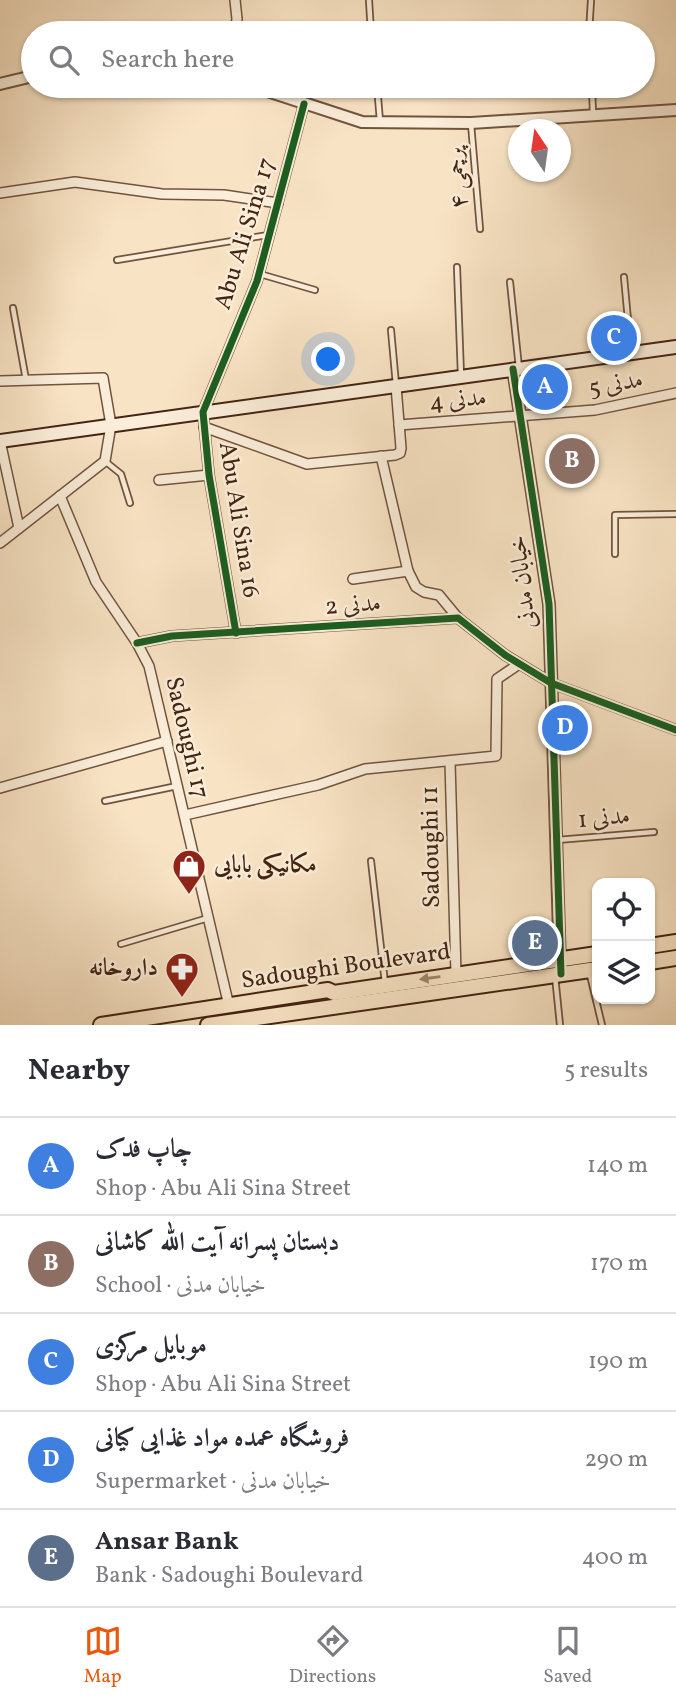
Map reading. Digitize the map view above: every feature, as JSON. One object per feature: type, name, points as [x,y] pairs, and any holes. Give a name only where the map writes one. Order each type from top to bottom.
[{"type":"main road","points":[[0,441],[676,347]]},
{"type":"main road","points":[[655,945],[676,943]]},
{"type":"main road","name":"Sadoughi Boulevard","points":[[208,1025],[294,1022],[313,1010],[514,981],[592,956]]},
{"type":"main road","points":[[655,961],[676,958]]},
{"type":"main road","points":[[512,966],[514,981]]},
{"type":"main road","name":"Sadoughi Boulevard","points":[[101,1025],[328,990],[334,993],[512,966],[592,970]]},
{"type":"main road","points":[[257,1003],[271,1004],[294,1022],[304,1000],[334,993]]},
{"type":"street","points":[[235,0],[237,21]]},
{"type":"street","points":[[0,84],[21,79]]},
{"type":"street","points":[[286,98],[362,122],[471,123],[676,110]]},
{"type":"street","name":"Abu Ali Sina 17","points":[[203,412],[259,273],[304,104]]},
{"type":"street","points":[[0,193],[75,182],[162,194],[224,195],[278,203]]},
{"type":"street","name":"خیابان مدنی","points":[[516,369],[520,416],[549,604],[556,840],[554,969]]},
{"type":"street","points":[[0,381],[103,379],[111,425],[105,461],[0,543]]},
{"type":"street","points":[[204,427],[307,464],[400,453],[396,386]]},
{"type":"street","name":"مدنی 5","points":[[520,416],[595,410],[676,393]]},
{"type":"street","name":"Abu Ali Sina 16","points":[[203,412],[209,475],[236,633]]},
{"type":"street","name":"مدنی 4","points":[[399,425],[520,416]]},
{"type":"street","points":[[0,441],[19,528]]},
{"type":"street","points":[[381,456],[408,572],[416,587],[439,596],[458,618],[519,664],[551,683],[676,730]]},
{"type":"street","points":[[159,480],[209,475]]},
{"type":"street","name":"Sadoughi 17","points":[[60,496],[96,582],[137,643],[149,666],[229,1006]]},
{"type":"street","points":[[353,579],[408,572]]},
{"type":"street","name":"مدنی 2","points":[[137,643],[172,636],[458,618]]},
{"type":"street","points":[[185,815],[318,785],[365,769],[496,756],[497,679],[519,664]]},
{"type":"street","points":[[0,788],[167,741]]},
{"type":"street","name":"Sadoughi 11","points":[[450,762],[456,974]]},
{"type":"lane","points":[[369,0],[370,21]]},
{"type":"lane","points":[[590,21],[591,0]]},
{"type":"lane","points":[[378,98],[380,122]]},
{"type":"lane","points":[[592,98],[593,116]]},
{"type":"lane","name":"پرچمی ۴","points":[[471,123],[480,229]]},
{"type":"lane","points":[[117,260],[269,235]]},
{"type":"lane","points":[[457,267],[461,377]]},
{"type":"lane","points":[[259,273],[315,290]]},
{"type":"lane","points":[[624,277],[631,353]]},
{"type":"lane","points":[[510,282],[516,369]]},
{"type":"lane","points":[[13,308],[27,380]]},
{"type":"lane","points":[[391,330],[396,386]]},
{"type":"lane","points":[[105,461],[121,474],[130,503]]},
{"type":"lane","points":[[615,554],[615,515],[676,514]]},
{"type":"lane","points":[[105,801],[177,785]]},
{"type":"lane","name":"مدنی 1","points":[[556,840],[654,832]]},
{"type":"lane","points":[[371,861],[385,984]]},
{"type":"lane","points":[[121,944],[209,918]]},
{"type":"lane","points":[[554,969],[560,1025]]},
{"type":"lane","points":[[599,1004],[602,1025]]},
{"type":"cycle path","points":[[236,633],[209,475],[203,412],[257,281],[304,104]]},
{"type":"cycle path","points":[[513,369],[549,604],[561,974]]},
{"type":"cycle path","points":[[137,643],[172,636],[458,618],[505,655],[551,683],[676,730]]},
{"type":"place","name":"موبایل مرکزی","points":[[614,338]]},
{"type":"place","name":"چاپ فدک","points":[[545,387]]},
{"type":"place","name":"دبستان پسرانه آیت الله کاشانی","points":[[572,461]]},
{"type":"place","name":"فروشگاه عمده مواد غذایی کیانی","points":[[565,728]]},
{"type":"place","name":"مکانیکی بابایی","points":[[189,896]]},
{"type":"place","name":"Ansar Bank","points":[[535,943]]},
{"type":"place","name":"داروخانه","points":[[182,999]]}]
